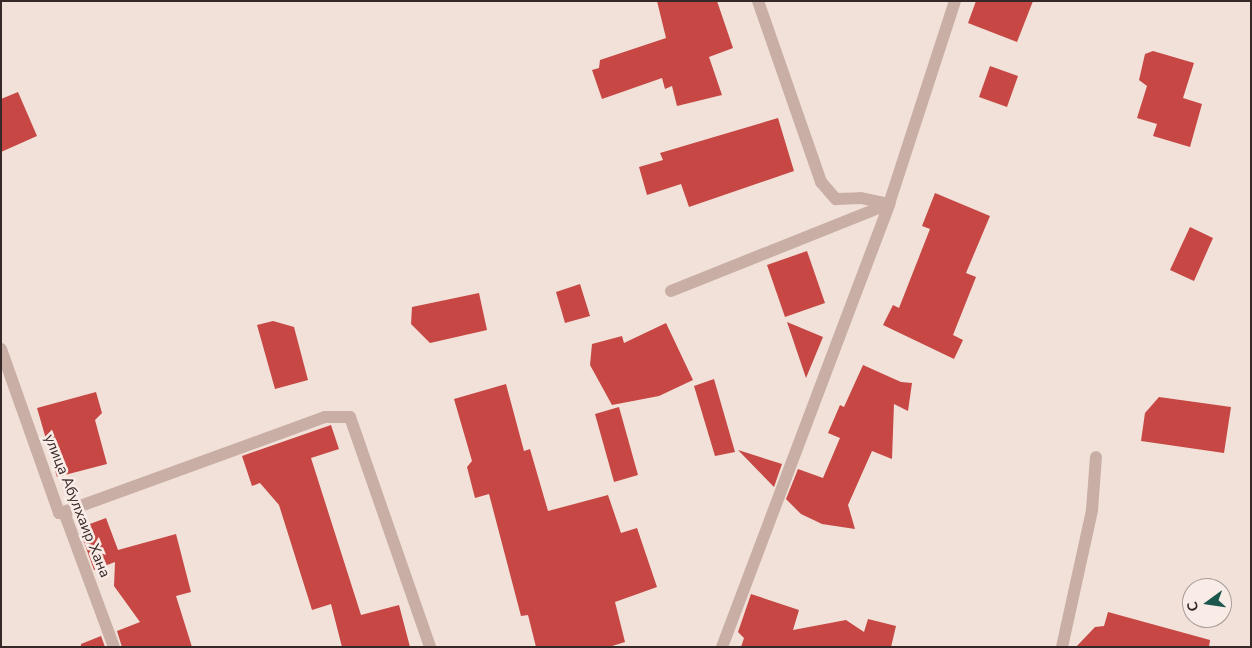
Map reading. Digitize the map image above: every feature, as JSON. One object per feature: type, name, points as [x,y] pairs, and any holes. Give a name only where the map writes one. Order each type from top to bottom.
[{"type":"street","points":[[758,1],[821,182],[836,199],[861,198],[889,204]]},
{"type":"street","points":[[722,647],[889,204],[955,1]]},
{"type":"street","points":[[671,291],[889,204]]},
{"type":"street","name":"улица Абулхаир Хана","points":[[1,349],[59,513],[64,512],[114,647]]},
{"type":"street","points":[[64,512],[325,417],[350,417],[430,647]]},
{"type":"street","points":[[1062,647],[1092,510],[1096,456]]},
{"type":"building","points":[[657,1],[717,1],[733,48],[709,57],[722,95],[677,106],[672,86],[665,89],[662,78],[602,99],[592,70],[599,68],[600,60],[666,38]]},
{"type":"building","points":[[976,1],[1033,1],[1017,42],[968,23]]},
{"type":"building","points":[[1153,51],[1194,63],[1183,98],[1202,104],[1190,147],[1153,136],[1157,124],[1137,118],[1147,86],[1139,80],[1145,54]]},
{"type":"building","points":[[990,66],[1018,76],[1007,107],[979,97]]},
{"type":"building","points":[[18,92],[37,136],[1,152],[1,99]]},
{"type":"building","points":[[778,118],[794,171],[689,207],[681,184],[647,195],[639,167],[663,160],[660,153]]},
{"type":"building","points":[[935,193],[990,216],[966,273],[976,277],[953,335],[963,340],[954,359],[883,325],[893,305],[899,308],[930,229],[922,226]]},
{"type":"building","points":[[1190,227],[1213,238],[1194,281],[1170,270]]},
{"type":"building","points":[[807,251],[825,303],[785,317],[767,265]]},
{"type":"building","points":[[580,284],[590,316],[565,323],[556,292]]},
{"type":"building","points":[[479,293],[487,330],[430,343],[411,324],[412,307]]},
{"type":"building","points":[[273,321],[294,327],[308,380],[275,389],[257,325]]},
{"type":"building","points":[[787,322],[823,337],[806,378]]},
{"type":"building","points":[[666,323],[693,380],[659,396],[612,405],[590,365],[592,344],[622,336],[624,343]]},
{"type":"building","points":[[863,365],[901,382],[912,383],[908,411],[894,404],[892,459],[872,451],[848,505],[855,529],[822,524],[801,514],[786,499],[798,469],[823,478],[840,438],[828,433],[840,405],[844,407]]},
{"type":"building","points":[[714,379],[735,452],[715,456],[694,386]]},
{"type":"building","points":[[506,384],[524,451],[530,449],[548,511],[608,495],[621,533],[637,528],[657,587],[615,602],[625,642],[609,647],[536,647],[528,615],[521,616],[489,494],[475,498],[467,467],[472,461],[454,399]]},
{"type":"building","points":[[96,392],[102,413],[95,420],[107,464],[57,477],[37,408]]},
{"type":"building","points":[[1159,397],[1231,407],[1224,453],[1141,441],[1145,413]]},
{"type":"building","points":[[619,407],[638,475],[614,482],[595,414]]},
{"type":"building","points":[[331,425],[339,449],[311,458],[361,615],[399,605],[410,647],[342,647],[331,604],[312,610],[279,505],[260,483],[252,486],[242,456]]},
{"type":"building","points":[[738,450],[782,464],[774,487]]},
{"type":"building","points":[[106,518],[118,550],[176,534],[191,592],[176,596],[192,647],[122,647],[117,631],[140,622],[114,586],[115,562],[94,570],[79,528]]},
{"type":"building","points":[[751,594],[799,610],[793,630],[846,620],[864,632],[868,619],[896,626],[891,647],[741,647],[744,638],[738,632]]},
{"type":"building","points":[[1108,612],[1210,640],[1209,647],[1076,647],[1095,627],[1104,626]]},
{"type":"building","points":[[101,636],[105,647],[81,647],[81,644]]}]
